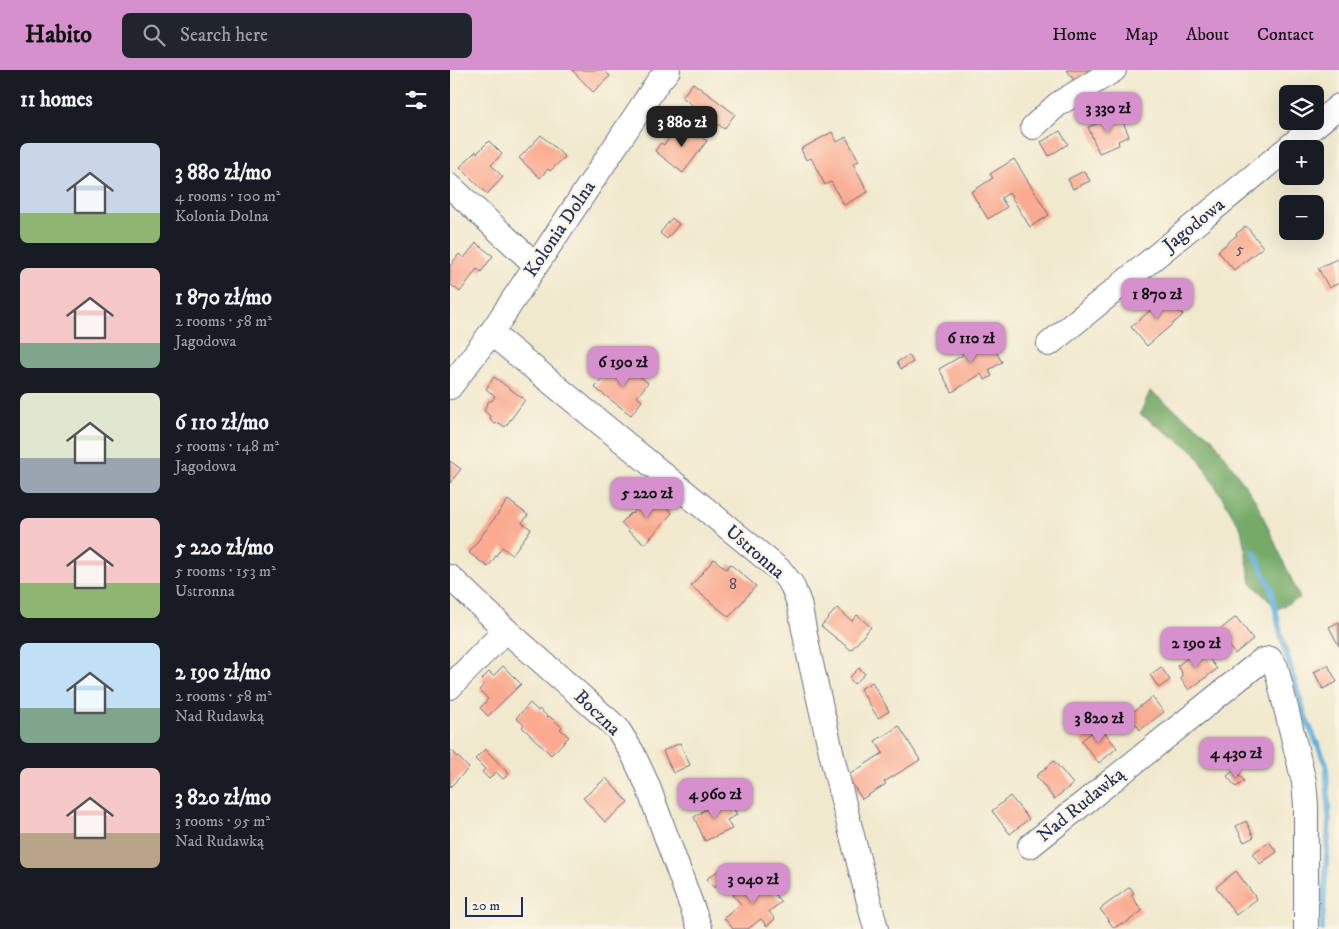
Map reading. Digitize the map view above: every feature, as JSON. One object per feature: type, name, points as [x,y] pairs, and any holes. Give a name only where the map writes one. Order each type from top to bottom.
[{"type":"street","points":[[1033,127],[1058,104],[1114,70]]},
{"type":"street","name":"Kolonia Dolna","points":[[450,387],[491,333],[536,265],[657,74]]},
{"type":"street","name":"Jagodowa","points":[[1049,344],[1339,106]]},
{"type":"street","points":[[450,186],[536,265]]},
{"type":"street","name":"Ustronna","points":[[491,333],[781,571],[792,585],[799,603],[833,760],[876,929]]},
{"type":"street","name":"Boczna","points":[[450,577],[506,630],[617,728],[632,752],[647,784],[700,929]]},
{"type":"street","points":[[450,687],[506,630]]},
{"type":"street","name":"Nad Rudawką","points":[[1030,846],[1261,661],[1270,659],[1276,667],[1304,782],[1306,805],[1306,929]]},
{"type":"green space","points":[[1150,391],[1212,438],[1256,501],[1300,598],[1277,609],[1251,583],[1241,529],[1195,452],[1140,414]]},
{"type":"building","points":[[572,70],[604,70],[610,76],[593,92]]},
{"type":"building","points":[[1067,70],[1094,70],[1075,82]]},
{"type":"building","points":[[693,83],[735,114],[724,129],[682,97]]},
{"type":"building","points":[[1118,115],[1129,136],[1118,141],[1119,145],[1099,153],[1088,127]]},
{"type":"building","points":[[681,123],[707,141],[683,173],[655,151],[661,143],[664,145]]},
{"type":"building","points":[[1060,131],[1068,144],[1049,156],[1041,142]]},
{"type":"building","points":[[832,132],[837,142],[846,137],[859,161],[853,164],[868,192],[844,205],[831,182],[825,185],[811,158],[806,160],[801,149]]},
{"type":"building","points":[[541,135],[565,157],[550,171],[548,169],[540,178],[519,158]]},
{"type":"building","points":[[489,141],[502,154],[491,165],[503,177],[487,194],[460,167]]},
{"type":"building","points":[[1014,159],[1049,215],[1030,227],[1009,193],[1001,198],[1007,207],[988,219],[971,192],[993,178],[990,174]]},
{"type":"building","points":[[1084,171],[1090,181],[1073,189],[1068,179]]},
{"type":"building","points":[[672,218],[679,224],[667,239],[660,233]]},
{"type":"building","points":[[1246,226],[1263,247],[1234,270],[1218,251]]},
{"type":"building","points":[[476,243],[493,256],[481,272],[477,269],[460,292],[450,284],[450,266],[459,254],[464,258]]},
{"type":"building","points":[[1339,258],[1339,283],[1329,288],[1318,268]]},
{"type":"building","points":[[1165,294],[1183,315],[1147,346],[1131,327],[1152,309],[1150,306]]},
{"type":"building","points":[[977,336],[982,344],[989,340],[1002,362],[989,370],[992,376],[985,380],[981,374],[952,392],[939,369],[963,355],[958,347]]},
{"type":"building","points":[[909,355],[913,362],[901,369],[897,362]]},
{"type":"building","points":[[613,365],[622,372],[627,366],[648,383],[637,397],[642,401],[631,415],[595,388]]},
{"type":"building","points":[[494,377],[525,400],[505,427],[491,421],[490,416],[484,411],[489,401],[492,401],[495,396],[486,389]]},
{"type":"building","points":[[450,461],[461,469],[450,483]]},
{"type":"building","points":[[649,492],[672,513],[645,544],[621,523],[642,503]]},
{"type":"building","points":[[508,500],[528,515],[522,523],[531,529],[512,555],[502,547],[488,567],[469,553]]},
{"type":"building","points":[[714,559],[726,569],[730,564],[756,586],[729,617],[691,586]]},
{"type":"building","points":[[837,608],[852,621],[857,615],[871,627],[851,650],[821,626]]},
{"type":"building","points":[[1236,617],[1253,639],[1235,654],[1217,632]]},
{"type":"building","points":[[1339,622],[1339,646],[1329,627]]},
{"type":"building","points":[[1201,648],[1217,669],[1189,690],[1181,679],[1182,672],[1177,666]]},
{"type":"building","points":[[1328,665],[1337,682],[1323,689],[1314,672]]},
{"type":"building","points":[[503,666],[521,684],[488,716],[480,708],[488,699],[479,690],[485,684],[481,680],[489,672],[493,676]]},
{"type":"building","points":[[1161,667],[1170,680],[1159,688],[1150,675]]},
{"type":"building","points":[[859,668],[865,674],[854,684],[849,678]]},
{"type":"building","points":[[872,682],[889,711],[878,718],[860,689]]},
{"type":"building","points":[[1152,697],[1164,712],[1140,730],[1129,715]]},
{"type":"building","points":[[530,703],[538,711],[539,709],[562,727],[560,729],[569,737],[551,755],[522,727],[524,725],[516,718]]},
{"type":"building","points":[[899,726],[920,760],[884,782],[886,784],[862,799],[847,776],[883,753],[875,741]]},
{"type":"building","points":[[1100,726],[1117,748],[1099,763],[1081,741]]},
{"type":"building","points":[[680,743],[690,765],[673,773],[663,751]]},
{"type":"building","points":[[450,749],[469,768],[450,787]]},
{"type":"building","points":[[485,749],[509,774],[503,779],[496,772],[489,779],[482,772],[485,769],[475,759]]},
{"type":"building","points":[[1054,761],[1073,784],[1054,799],[1036,776]]},
{"type":"building","points":[[1235,770],[1244,781],[1236,787],[1227,776]]},
{"type":"building","points":[[606,778],[628,802],[605,822],[583,798]]},
{"type":"building","points":[[1010,796],[1029,819],[1010,834],[992,811]]},
{"type":"building","points":[[730,801],[737,815],[727,820],[732,829],[705,841],[694,817],[713,806],[714,808]]},
{"type":"building","points":[[1246,821],[1254,837],[1244,842],[1236,826]]},
{"type":"building","points":[[1269,842],[1277,852],[1260,864],[1252,854]]},
{"type":"building","points":[[720,869],[727,878],[714,888],[707,879]]},
{"type":"building","points":[[1236,871],[1257,899],[1236,915],[1216,887]]},
{"type":"building","points":[[758,874],[781,902],[769,912],[775,919],[767,926],[761,919],[748,929],[733,929],[724,918],[741,904],[733,895]]},
{"type":"building","points":[[1130,887],[1134,893],[1131,895],[1142,911],[1123,925],[1122,923],[1114,928],[1100,909]]},
{"type":"waterway","points":[[1254,552],[1271,588],[1281,636],[1306,719],[1326,763],[1329,820],[1322,929]]}]
